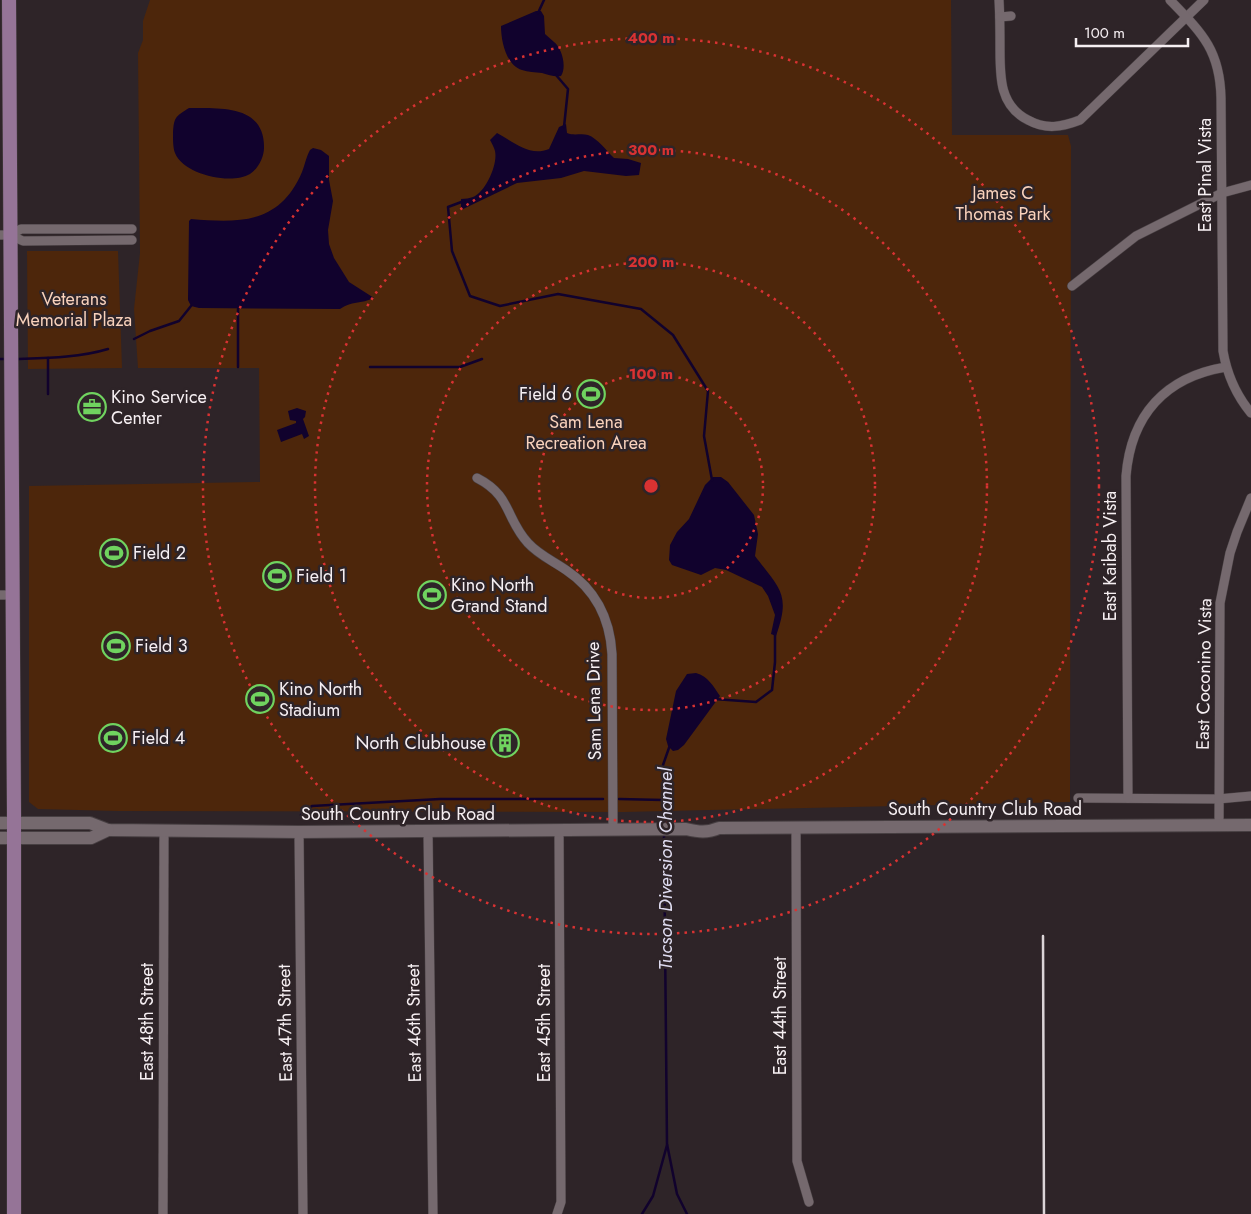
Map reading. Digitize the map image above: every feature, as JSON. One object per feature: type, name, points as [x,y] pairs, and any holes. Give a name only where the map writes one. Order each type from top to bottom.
[{"type":"main road","points":[[9,0],[5,235],[11,343],[6,595],[7,838],[14,1035],[14,1214]]},
{"type":"main road","points":[[0,1035],[14,1035]]},
{"type":"street","points":[[1000,0],[1001,84],[1010,106],[1026,119],[1042,126],[1050,127],[1080,120],[1204,0]]},
{"type":"street","name":"East Pinal Vista","points":[[1170,0],[1207,41],[1218,66],[1221,81],[1222,334],[1226,366],[1236,392],[1251,413]]},
{"type":"street","points":[[1000,17],[1011,16]]},
{"type":"street","points":[[1072,286],[1136,236],[1222,192],[1251,185]]},
{"type":"street","points":[[5,235],[21,229],[132,229]]},
{"type":"street","points":[[5,235],[23,241],[132,240]]},
{"type":"street","name":"East Kaibab Vista","points":[[1128,798],[1126,476],[1132,441],[1141,414],[1169,390],[1185,380],[1204,372],[1226,366]]},
{"type":"street","name":"Sam Lena Drive","points":[[478,478],[492,486],[500,495],[521,534],[534,549],[571,573],[582,583],[598,602],[605,618],[610,634],[612,654],[613,829]]},
{"type":"street","name":"East Coconino Vista","points":[[1219,825],[1220,603],[1230,553],[1251,498]]},
{"type":"street","name":"South Country Club Road","points":[[1078,798],[1218,799],[1251,796]]},
{"type":"street","name":"South Country Club Road","points":[[7,823],[90,823],[108,830],[299,832],[687,829],[698,824],[712,824],[719,828],[1251,825]]},
{"type":"street","name":"East 44th Street","points":[[796,828],[797,1161],[809,1202]]},
{"type":"street","name":"South Country Club Road","points":[[7,838],[91,838],[108,830]]},
{"type":"street","name":"East 48th Street","points":[[163,1214],[164,830]]},
{"type":"street","name":"East 45th Street","points":[[557,1214],[561,1202],[559,830]]},
{"type":"street","name":"East 46th Street","points":[[428,831],[433,1214]]},
{"type":"street","name":"East 47th Street","points":[[299,832],[303,1214]]},
{"type":"green space","points":[[150,0],[951,0],[952,135],[1068,135],[1071,146],[1070,802],[623,812],[118,811],[38,809],[29,802],[29,486],[260,482],[259,368],[138,368],[134,309],[140,253],[138,53],[143,40],[143,21]]},
{"type":"green space","name":"Veterans Memorial Plaza","points":[[27,251],[118,251],[122,368],[28,369]]},
{"type":"shaded area","points":[[536,11],[541,11],[544,16],[545,34],[557,45],[561,53],[564,68],[561,76],[522,70],[508,58],[502,38],[501,26]]},
{"type":"shaded area","points":[[189,108],[227,109],[249,116],[257,124],[262,134],[264,148],[262,159],[256,169],[242,177],[220,178],[198,172],[180,161],[174,149],[174,124],[176,118]]},
{"type":"shaded area","points":[[566,124],[567,133],[585,134],[591,137],[614,158],[628,159],[641,163],[639,175],[626,176],[584,171],[561,178],[517,183],[461,210],[461,199],[478,194],[490,177],[495,163],[495,150],[490,140],[497,133],[528,150],[542,151],[549,149],[559,127]]},
{"type":"shaded area","points":[[313,148],[321,150],[329,156],[329,180],[333,201],[328,230],[329,244],[334,258],[349,282],[374,298],[340,309],[199,308],[191,306],[188,300],[189,221],[191,219],[242,220],[270,211],[282,202],[293,189],[310,150]]},
{"type":"shaded area","points":[[297,408],[306,411],[303,419],[309,436],[304,439],[302,434],[281,442],[277,430],[296,423],[296,421],[290,420],[288,411]]},
{"type":"shaded area","points":[[713,477],[721,477],[728,482],[754,515],[758,534],[755,556],[777,585],[783,601],[783,610],[776,636],[771,634],[775,615],[768,596],[762,587],[726,570],[715,568],[701,575],[672,565],[669,560],[670,545],[677,532],[689,519],[705,485]]},
{"type":"shaded area","points":[[696,673],[707,679],[720,696],[684,745],[678,750],[673,751],[668,746],[666,739],[676,691],[687,674]]},
{"type":"waterway","name":"Tucson Diversion Channel","points":[[538,13],[544,0]]},
{"type":"waterway","name":"Tucson Diversion Channel","points":[[556,75],[568,89],[564,127]]},
{"type":"waterway","name":"Tucson Diversion Channel","points":[[464,201],[448,207],[452,251],[470,296],[500,306],[558,294],[641,309],[673,335],[708,391],[704,436],[712,480]]},
{"type":"waterway","points":[[134,339],[179,321],[191,306]]},
{"type":"waterway","points":[[238,309],[238,367]]},
{"type":"waterway","points":[[15,359],[74,356],[108,349]]},
{"type":"waterway","points":[[48,358],[48,394]]},
{"type":"waterway","points":[[0,359],[7,359]]},
{"type":"waterway","points":[[370,367],[460,367],[482,359]]},
{"type":"waterway","name":"Tucson Diversion Channel","points":[[714,699],[756,702],[772,690],[775,662],[775,633]]},
{"type":"waterway","name":"Tucson Diversion Channel","points":[[664,826],[663,765],[670,745]]},
{"type":"waterway","points":[[301,815],[312,806],[440,799],[603,799]]},
{"type":"waterway","points":[[619,799],[663,800]]},
{"type":"waterway","name":"Tucson Diversion Channel","points":[[664,834],[667,1144],[677,1194],[687,1214]]},
{"type":"waterway","points":[[642,1214],[653,1196],[667,1145]]},
{"type":"railway","points":[[1043,936],[1044,1214]]},
{"type":"place","name":"Field 6","points":[[591,394]]},
{"type":"place","name":"Kino Service Center","points":[[92,407]]},
{"type":"place","name":"Field 2","points":[[114,553]]},
{"type":"place","name":"Field 1","points":[[277,576]]},
{"type":"place","name":"Kino North Grand Stand","points":[[432,595]]},
{"type":"place","name":"Field 3","points":[[116,646]]},
{"type":"place","name":"Kino North Stadium","points":[[260,699]]},
{"type":"place","name":"Field 4","points":[[113,738]]},
{"type":"place","name":"North Clubhouse","points":[[505,743]]},
{"type":"park label","name":"James C Thomas Park","points":[[1003,203]]},
{"type":"park label","name":"Sam Lena Recreation Area","points":[[586,432]]}]
